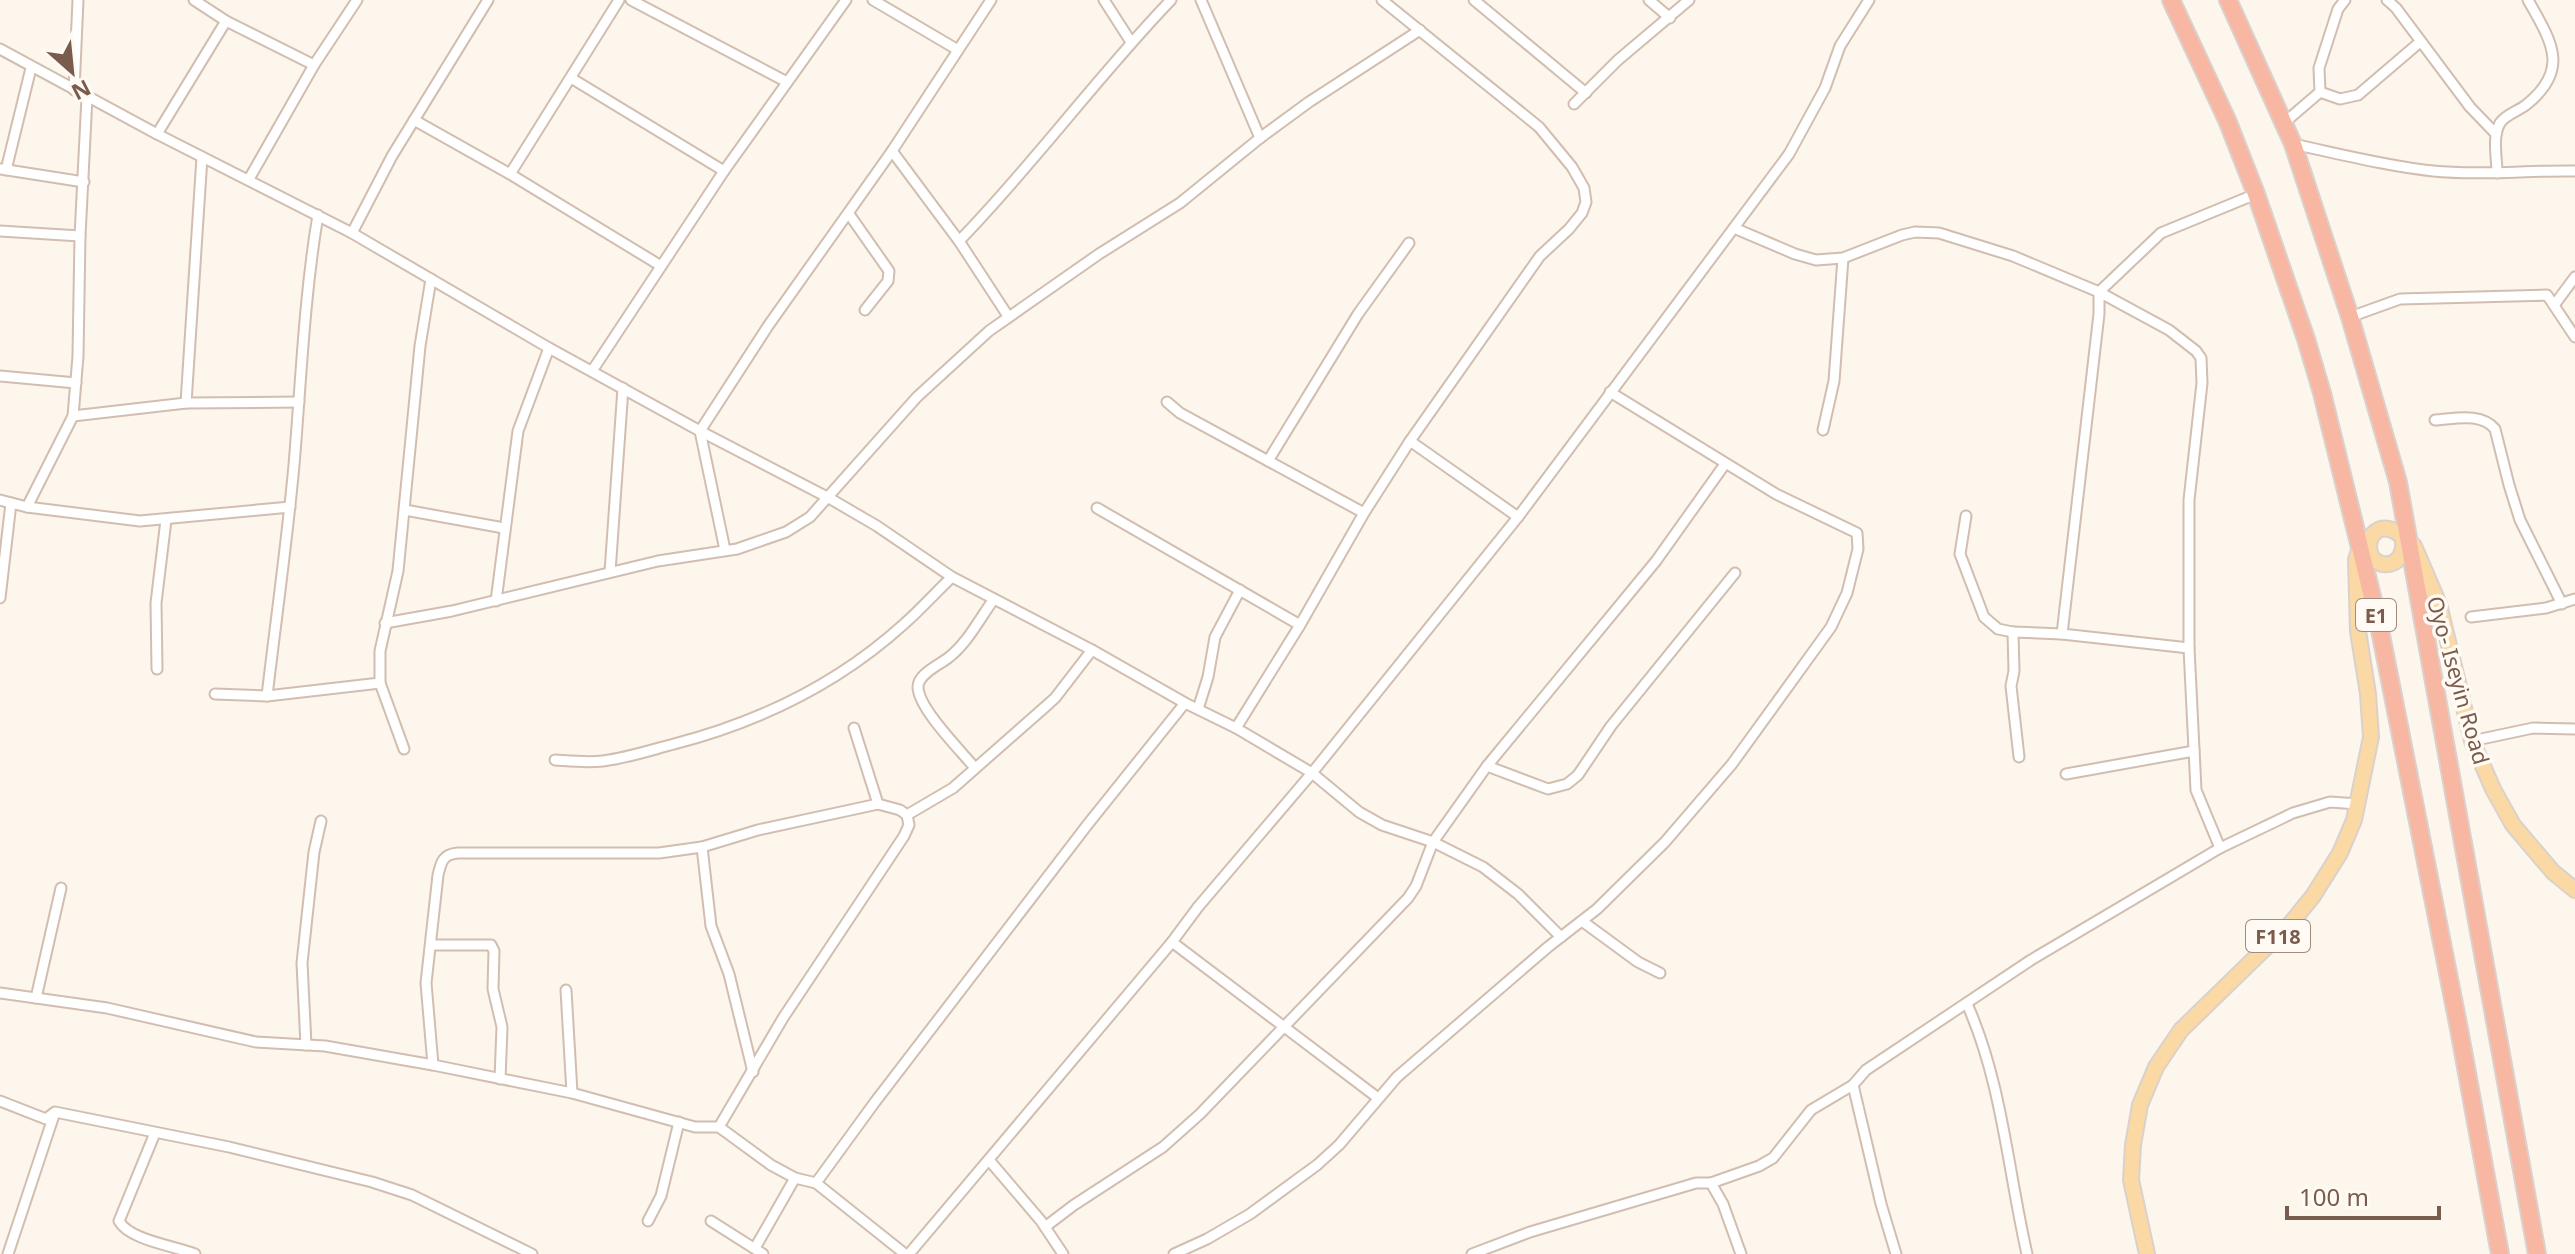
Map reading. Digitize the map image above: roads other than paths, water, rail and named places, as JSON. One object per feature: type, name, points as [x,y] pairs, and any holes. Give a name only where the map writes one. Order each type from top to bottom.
[{"type":"highway","name":"E1","points":[[2171,0],[2227,120],[2256,194],[2371,551],[2366,575],[2379,625],[2459,1029],[2500,1254]]},
{"type":"highway","name":"E1","points":[[2228,0],[2293,144],[2350,317],[2398,482],[2405,549],[2537,1254]]},
{"type":"main road","points":[[2356,590],[2366,575],[2380,529],[2392,529],[2431,582]]},
{"type":"main road","points":[[2371,551],[2393,563],[2405,549]]},
{"type":"main road","name":"Oyo- Iseyin Road","points":[[2405,549],[2431,582],[2472,741],[2493,789],[2513,825],[2553,872],[2575,890]]},
{"type":"main road","points":[[2356,590],[2356,560],[2371,551]]},
{"type":"main road","name":"F118","points":[[2147,1254],[2131,1180],[2140,1105],[2156,1067],[2181,1030],[2281,934],[2313,896],[2340,853],[2358,804],[2371,737],[2356,590]]},
{"type":"street","points":[[74,90],[78,0]]},
{"type":"street","points":[[194,0],[226,21],[314,65]]},
{"type":"street","points":[[249,179],[314,65],[357,0]]},
{"type":"street","points":[[352,233],[392,156],[488,0]]},
{"type":"street","points":[[510,174],[619,0]]},
{"type":"street","points":[[631,0],[787,82]]},
{"type":"street","points":[[592,371],[724,171],[846,0]]},
{"type":"street","points":[[873,0],[958,50]]},
{"type":"street","points":[[725,550],[700,431],[768,326],[892,151],[991,0]]},
{"type":"street","points":[[1104,0],[1131,42]]},
{"type":"street","points":[[959,241],[1018,179],[1131,42],[1171,0]]},
{"type":"street","points":[[1201,0],[1260,138]]},
{"type":"street","points":[[1236,728],[1410,441],[1540,256],[1569,229],[1582,213],[1586,202],[1584,188],[1572,167],[1539,127],[1382,0]]},
{"type":"street","points":[[1474,0],[1586,93]]},
{"type":"street","points":[[1649,0],[1670,18]]},
{"type":"street","points":[[1574,104],[1618,60],[1689,0]]},
{"type":"street","points":[[0,993],[107,1008],[256,1042],[325,1046],[433,1065],[572,1093],[695,1127],[719,1127],[771,1165],[795,1178],[816,1183],[907,1254],[1172,942],[1518,517],[1789,154],[1825,88],[1840,46],[1869,0]]},
{"type":"street","points":[[2320,92],[2319,68],[2338,9],[2345,0]]},
{"type":"street","points":[[2387,0],[2470,107],[2496,134]]},
{"type":"street","points":[[2497,173],[2496,134],[2501,120],[2539,94],[2551,79],[2553,58],[2549,39],[2528,0]]},
{"type":"street","points":[[157,134],[226,21]]},
{"type":"street","points":[[385,623],[496,601],[610,572],[737,549],[775,538],[810,517],[917,397],[1008,316],[1180,203],[1309,102],[1420,30]]},
{"type":"street","points":[[2320,92],[2340,99],[2358,95],[2420,42]]},
{"type":"street","points":[[0,49],[157,134],[352,233],[549,348],[829,498],[952,577],[1236,728],[1312,773],[1359,812],[1382,825],[1433,842],[1483,867],[1518,894],[1561,937]]},
{"type":"street","points":[[31,68],[3,170],[84,182]]},
{"type":"street","points":[[571,78],[724,171]]},
{"type":"street","points":[[2285,122],[2320,92]]},
{"type":"street","points":[[27,507],[73,416],[87,97]]},
{"type":"street","points":[[414,120],[661,266]]},
{"type":"street","points":[[2293,144],[2390,165],[2436,171],[2575,171]]},
{"type":"street","points":[[892,151],[959,241],[1008,316]]},
{"type":"street","points":[[186,403],[202,157]]},
{"type":"street","points":[[2062,634],[2099,292],[2161,233],[2256,194]]},
{"type":"street","points":[[849,214],[889,271],[888,281],[865,310]]},
{"type":"street","points":[[267,696],[290,507],[307,282],[318,215]]},
{"type":"street","points":[[1734,228],[1816,260],[1843,258],[1915,232],[1939,233],[2013,256],[2099,292],[2169,330],[2196,351],[2201,358],[2202,383],[2189,500],[2189,648],[2196,790],[2220,848]]},
{"type":"street","points":[[0,231],[80,236]]},
{"type":"street","points":[[1268,461],[1358,314],[1409,243]]},
{"type":"street","points":[[1823,430],[1834,381],[1843,258]]},
{"type":"street","points":[[2555,304],[2575,277]]},
{"type":"street","points":[[404,749],[380,683],[380,651],[398,571],[420,346],[431,279]]},
{"type":"street","points":[[2350,317],[2400,299],[2547,295],[2575,337]]},
{"type":"street","points":[[496,601],[518,431],[549,348]]},
{"type":"street","points":[[0,376],[76,383]]},
{"type":"street","points":[[610,572],[623,388]]},
{"type":"street","points":[[1174,1254],[1207,1239],[1288,1188],[1339,1145],[1397,1077],[1582,921],[1665,842],[1732,764],[1831,627],[1847,593],[1858,549],[1857,533],[1776,494],[1610,392]]},
{"type":"street","points":[[73,416],[186,403],[299,402]]},
{"type":"street","points":[[1167,402],[1180,413],[1364,513]]},
{"type":"street","points":[[2435,420],[2477,418],[2489,422],[2495,429],[2520,520],[2562,604]]},
{"type":"street","points":[[1410,441],[1518,517]]},
{"type":"street","points":[[1045,1227],[1163,1147],[1235,1078],[1408,898],[1416,886],[1433,842],[1487,766],[1656,561],[1725,464]]},
{"type":"street","points":[[0,500],[27,507],[140,521],[290,507]]},
{"type":"street","points":[[0,598],[11,503]]},
{"type":"street","points":[[1097,508],[1300,625]]},
{"type":"street","points":[[405,510],[504,528]]},
{"type":"street","points":[[1966,516],[1960,554],[1984,617],[1998,629],[2189,648]]},
{"type":"street","points":[[157,669],[156,612],[166,520]]},
{"type":"street","points":[[1487,766],[1548,789],[1567,784],[1578,775],[1611,726],[1735,573]]},
{"type":"street","points":[[555,760],[620,758],[706,736],[788,703],[825,682],[881,643],[905,624],[952,577]]},
{"type":"street","points":[[1198,709],[1215,637],[1240,590]]},
{"type":"street","points":[[975,768],[927,708],[918,684],[923,676],[958,649],[994,599]]},
{"type":"street","points":[[2471,617],[2546,608],[2575,599]]},
{"type":"street","points":[[2013,632],[2014,671],[2011,686],[2019,757]]},
{"type":"street","points":[[907,815],[953,788],[1055,698],[1092,650]]},
{"type":"street","points":[[215,694],[267,696],[380,683]]},
{"type":"street","points":[[816,1183],[1088,824],[1185,703]]},
{"type":"street","points":[[854,728],[878,804]]},
{"type":"street","points":[[2472,741],[2533,728],[2575,729]]},
{"type":"street","points":[[2066,774],[2194,751]]},
{"type":"street","points":[[1472,1254],[1530,1232],[1696,1183],[1711,1183],[1773,1158],[1811,1110],[1853,1085],[1866,1070],[2031,960],[2220,848],[2293,813],[2330,802],[2358,804]]},
{"type":"street","points":[[433,1065],[426,983],[438,875],[441,862],[447,855],[659,853],[702,847],[758,830],[878,804],[900,810],[907,815],[909,825],[904,836],[783,1018],[719,1127]]},
{"type":"street","points":[[306,1045],[302,963],[314,852],[321,821]]},
{"type":"street","points":[[702,847],[711,926],[729,974],[753,1072]]},
{"type":"street","points":[[36,998],[61,888]]},
{"type":"street","points":[[1582,921],[1638,962],[1660,973]]},
{"type":"street","points":[[1172,942],[1378,1098]]},
{"type":"street","points":[[431,945],[491,945],[494,951],[493,989],[502,1027],[500,1079]]},
{"type":"street","points":[[566,990],[572,1093]]},
{"type":"street","points":[[1967,1004],[1983,1042],[1994,1084],[2027,1254]]},
{"type":"street","points":[[1853,1085],[1896,1254]]},
{"type":"street","points":[[0,1101],[46,1119],[55,1112],[229,1147],[372,1182],[412,1195],[532,1254]]},
{"type":"street","points":[[8,1254],[55,1112]]},
{"type":"street","points":[[648,1221],[661,1196],[679,1122]]},
{"type":"street","points":[[155,1133],[119,1218],[120,1224],[158,1244],[195,1254]]},
{"type":"street","points":[[989,1160],[1045,1227],[1063,1254]]},
{"type":"street","points":[[711,1221],[759,1251],[795,1178]]},
{"type":"street","points":[[1711,1183],[1723,1204],[1741,1254]]}]
